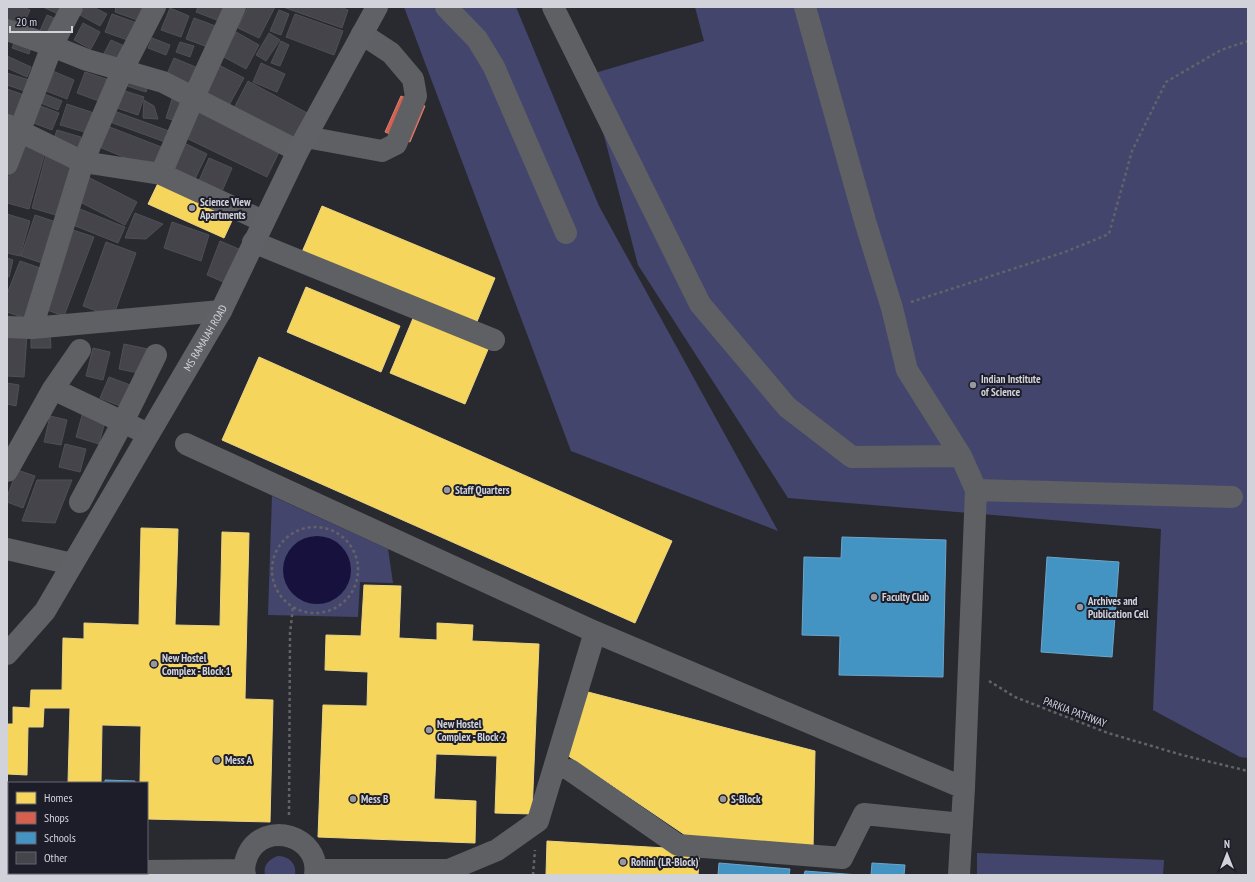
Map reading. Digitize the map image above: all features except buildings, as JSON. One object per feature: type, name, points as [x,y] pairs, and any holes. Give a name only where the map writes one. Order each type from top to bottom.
[{"type":"main road","name":"MS RAMAIAH ROAD","points":[[7,654],[45,611],[221,311],[263,221],[302,144],[377,7]]},
{"type":"street","points":[[7,164],[13,128],[72,7]]},
{"type":"street","points":[[32,328],[83,162],[122,71],[155,7]]},
{"type":"street","points":[[161,174],[235,7]]},
{"type":"street","points":[[446,7],[477,39],[494,67],[566,233]]},
{"type":"street","points":[[553,7],[700,304],[787,407],[852,457],[961,456]]},
{"type":"street","points":[[805,7],[865,221],[892,308],[907,370],[961,456],[976,490],[959,875]]},
{"type":"street","points":[[7,30],[87,60],[163,82],[302,144],[382,151],[396,144],[416,96],[413,79],[391,52],[362,34]]},
{"type":"street","points":[[13,128],[83,162],[161,174],[263,221]]},
{"type":"street","points":[[253,242],[494,340]]},
{"type":"street","points":[[7,327],[32,328],[221,311]]},
{"type":"street","points":[[7,471],[53,389],[80,350]]},
{"type":"street","points":[[80,502],[123,422],[156,355]]},
{"type":"street","points":[[53,389],[148,434]]},
{"type":"street","points":[[186,444],[595,632],[964,788]]},
{"type":"street","points":[[976,490],[1232,497]]},
{"type":"street","points":[[7,549],[72,564]]},
{"type":"street","points":[[148,871],[244,873],[246,860],[250,850],[258,842],[267,837],[278,835],[289,836],[300,840],[308,848],[314,858],[315,872],[449,870],[497,850],[538,821],[595,632]]},
{"type":"street","points":[[570,770],[678,845],[842,858],[864,814],[962,824]]},
{"type":"path","points":[[892,308],[1065,252],[1108,234],[1132,151],[1166,82],[1221,50],[1248,41]]},
{"type":"path","points":[[306,528],[320,528],[334,531],[345,539],[354,550],[358,563],[358,577],[354,590],[346,601],[335,609],[321,613],[307,612],[293,607],[282,597],[275,585],[272,571],[274,556],[282,544],[292,534],[306,528]]},
{"type":"path","points":[[289,836],[290,633],[293,607]]},
{"type":"path","name":"PARKIA PATHWAY","points":[[968,668],[1015,698],[1108,733],[1182,755],[1248,771]]},
{"type":"shaded area","points":[[404,7],[516,7],[599,206],[778,531],[571,451]]},
{"type":"shaded area","points":[[695,7],[1248,7],[1248,758],[1240,757],[1153,710],[1161,529],[788,498],[638,265],[588,75],[704,41]]},
{"type":"shaded area","points":[[272,496],[388,549],[393,583],[360,582],[358,617],[268,615]]},
{"type":"shaded area","points":[[310,536],[324,536],[336,541],[346,551],[351,563],[351,577],[346,589],[336,599],[324,604],[310,604],[298,599],[288,589],[283,577],[283,563],[288,551],[298,541]]},
{"type":"shaded area","points":[[977,853],[1164,860],[1163,875],[977,875]]},
{"type":"shaded area","points":[[278,856],[286,857],[291,861],[295,867],[295,875],[265,875],[267,863]]},
{"type":"place","name":"Science View Apartments","points":[[192,208]]},
{"type":"place","name":"Indian Institute of Science","points":[[973,385]]},
{"type":"place","name":"Staff Quarters","points":[[447,490]]},
{"type":"place","name":"Faculty Club","points":[[874,597]]},
{"type":"place","name":"Archives and Publication Cell","points":[[1080,607]]},
{"type":"place","name":"New Hostel Complex - Block 1","points":[[154,664]]},
{"type":"place","name":"New Hostel Complex - Block 2","points":[[429,730]]},
{"type":"place","name":"Mess A","points":[[217,760]]},
{"type":"place","name":"Mess B","points":[[353,799]]},
{"type":"place","name":"S-Block","points":[[723,799]]},
{"type":"place","name":"Rohini (LR-Block)","points":[[623,862]]}]
